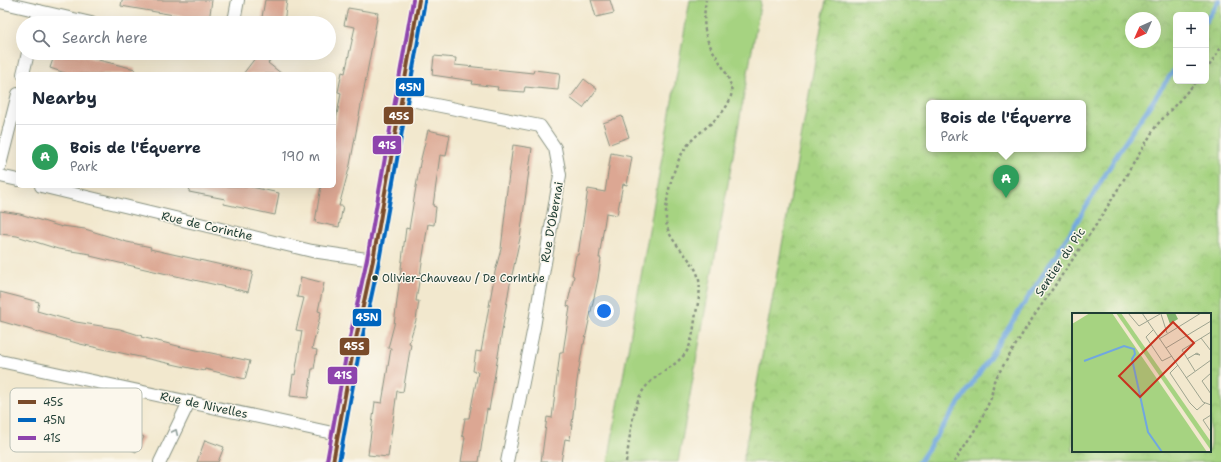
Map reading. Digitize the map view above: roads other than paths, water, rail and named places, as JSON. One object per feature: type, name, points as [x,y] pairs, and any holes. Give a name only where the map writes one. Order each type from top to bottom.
[{"type":"street","points":[[235,16],[238,0]]},
{"type":"street","points":[[332,462],[352,356],[373,260],[419,0]]},
{"type":"street","points":[[0,2],[35,16]]},
{"type":"street","points":[[23,72],[26,60]]},
{"type":"street","name":"Rue D'Obernai","points":[[401,98],[540,126],[555,148],[560,175],[534,326],[507,462]]},
{"type":"street","points":[[0,165],[16,102]]},
{"type":"street","points":[[0,176],[16,180]]},
{"type":"street","name":"Rue de Corinthe","points":[[49,188],[312,251],[373,260]]},
{"type":"street","name":"Rue de Nivelles","points":[[0,361],[124,388]]},
{"type":"street","name":"Rue de Nivelles","points":[[142,392],[338,434]]},
{"type":"street","points":[[160,462],[189,402]]},
{"type":"waterway","points":[[1209,16],[1219,0]]},
{"type":"waterway","points":[[919,462],[976,378],[1073,228],[1123,145],[1173,71]]},
{"type":"place","name":"Bois de l'Équerre","points":[[1006,198]]},
{"type":"place","name":"Olivier-Chauveau / De Corinthe","points":[[375,278]]}]
